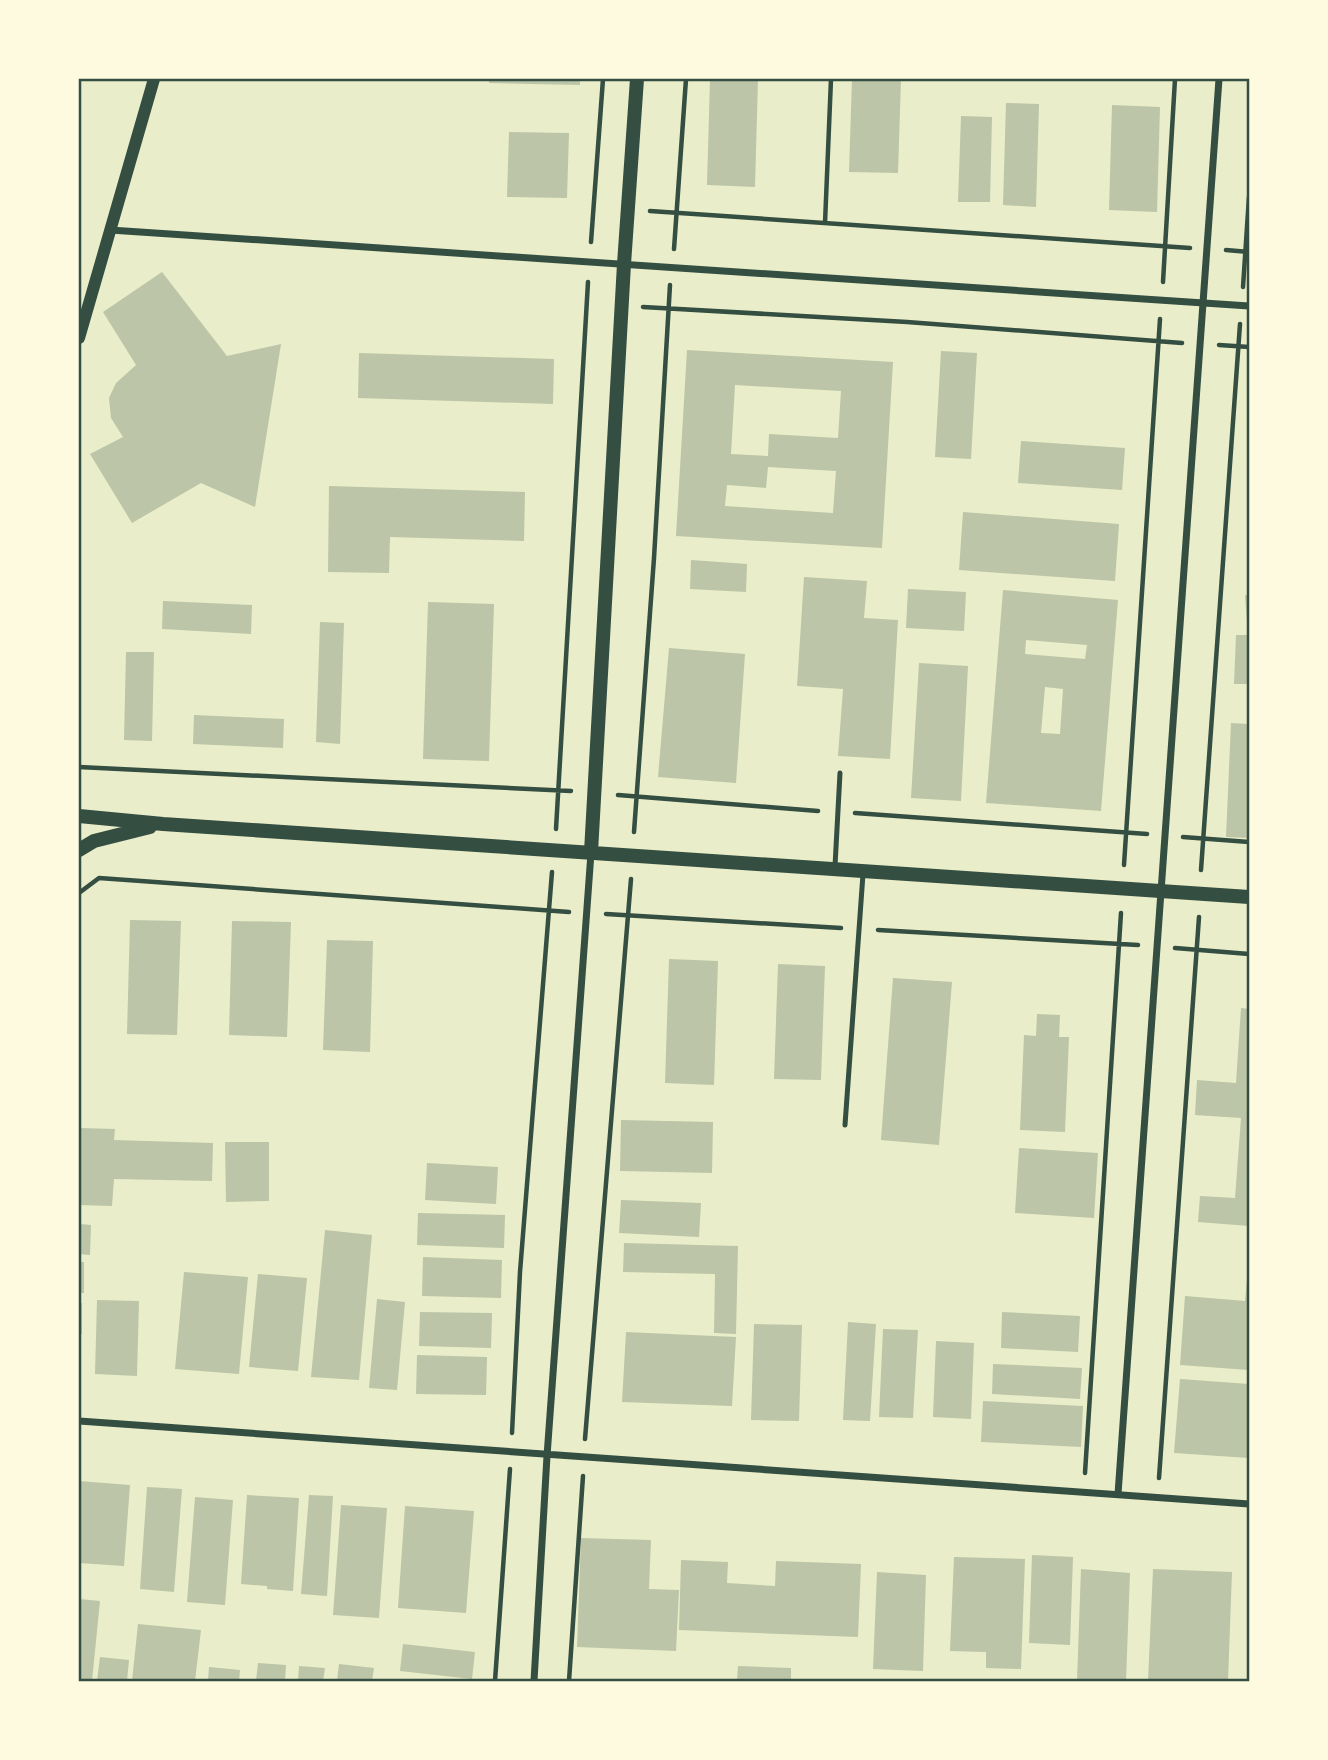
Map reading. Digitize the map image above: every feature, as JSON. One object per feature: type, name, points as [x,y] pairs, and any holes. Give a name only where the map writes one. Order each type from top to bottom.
[{"type":"main road","points":[[591,852],[637,79]]},
{"type":"main road","points":[[79,816],[163,824],[1249,897]]},
{"type":"main road","points":[[79,850],[93,841],[163,824]]},
{"type":"street","points":[[79,338],[154,79]]},
{"type":"street","points":[[1118,1494],[1219,79]]},
{"type":"street","points":[[109,230],[1245,306]]},
{"type":"street","points":[[534,1681],[547,1456],[591,852]]},
{"type":"street","points":[[79,1421],[1249,1504]]},
{"type":"lane","points":[[835,869],[840,773]]},
{"type":"lane","points":[[845,1125],[863,871]]},
{"type":"path","points":[[495,1681],[520,1272],[559,790],[589,262],[603,79]]},
{"type":"path","points":[[825,223],[831,79]]},
{"type":"path","points":[[1084,1492],[1175,79]]},
{"type":"path","points":[[1156,1497],[1161,1465],[1239,346],[1245,306],[1249,197]]},
{"type":"path","points":[[593,208],[1247,252]]},
{"type":"path","points":[[587,303],[1249,347]]},
{"type":"path","points":[[79,767],[559,790],[1249,842]]},
{"type":"path","points":[[79,893],[99,878],[549,911],[1158,946],[1249,954]]},
{"type":"building","points":[[489,79],[580,79],[580,85],[489,83]]},
{"type":"building","points":[[710,79],[758,79],[755,187],[707,185]]},
{"type":"building","points":[[852,79],[901,79],[898,173],[849,172]]},
{"type":"building","points":[[1006,103],[1039,104],[1036,207],[1003,205]]},
{"type":"building","points":[[1112,105],[1160,107],[1157,212],[1109,210]]},
{"type":"building","points":[[961,116],[992,117],[990,202],[958,202]]},
{"type":"building","points":[[509,132],[569,133],[567,198],[507,197]]},
{"type":"building","points":[[162,272],[227,356],[281,344],[255,507],[201,483],[132,523],[90,454],[123,437],[111,418],[109,398],[116,383],[136,365],[103,312]]},
{"type":"building","points":[[687,350],[893,362],[882,548],[676,536]],"holes":[[[735,385],[841,391],[838,438],[769,434],[768,456],[731,454]],[[768,467],[836,471],[833,513],[725,506],[727,485],[766,488]]]},
{"type":"building","points":[[941,351],[977,353],[971,459],[935,457]]},
{"type":"building","points":[[359,353],[554,359],[553,404],[358,398]]},
{"type":"building","points":[[1021,441],[1125,448],[1122,490],[1018,483]]},
{"type":"building","points":[[329,486],[525,492],[524,541],[390,537],[389,573],[328,572]]},
{"type":"building","points":[[963,512],[1119,524],[1115,581],[959,570]]},
{"type":"building","points":[[691,560],[747,564],[746,592],[690,589]]},
{"type":"building","points":[[804,577],[867,581],[864,618],[898,620],[890,759],[838,756],[843,689],[797,686]]},
{"type":"building","points":[[908,589],[966,592],[964,631],[906,628]]},
{"type":"building","points":[[1003,590],[1118,600],[1101,811],[986,803]],"holes":[[[1026,640],[1087,645],[1085,659],[1025,654]],[[1045,687],[1063,689],[1060,734],[1041,733]]]},
{"type":"building","points":[[1245,595],[1249,595],[1249,622],[1247,622]]},
{"type":"building","points":[[163,601],[252,605],[251,634],[162,629]]},
{"type":"building","points":[[428,602],[494,604],[489,761],[423,759]]},
{"type":"building","points":[[320,622],[344,623],[340,744],[316,742]]},
{"type":"building","points":[[1236,635],[1249,635],[1249,684],[1234,684]]},
{"type":"building","points":[[669,648],[745,654],[736,783],[658,777]]},
{"type":"building","points":[[126,652],[154,652],[152,741],[124,740]]},
{"type":"building","points":[[919,663],[968,666],[961,801],[911,798]]},
{"type":"building","points":[[194,715],[284,719],[283,748],[193,744]]},
{"type":"building","points":[[1231,723],[1249,724],[1249,838],[1226,837]]},
{"type":"building","points":[[130,920],[181,921],[177,1035],[127,1034]]},
{"type":"building","points":[[232,921],[291,922],[287,1037],[229,1035]]},
{"type":"building","points":[[327,940],[373,941],[370,1052],[323,1050]]},
{"type":"building","points":[[669,959],[718,961],[714,1085],[665,1083]]},
{"type":"building","points":[[778,964],[825,966],[821,1080],[774,1079]]},
{"type":"building","points":[[893,978],[952,982],[939,1145],[881,1140]]},
{"type":"building","points":[[1241,1008],[1249,1009],[1249,1226],[1198,1222],[1200,1196],[1235,1198],[1241,1118],[1195,1115],[1197,1080],[1236,1083]]},
{"type":"building","points":[[1037,1014],[1060,1015],[1059,1037],[1069,1037],[1065,1132],[1020,1130],[1024,1035],[1036,1036]]},
{"type":"building","points":[[621,1120],[713,1122],[712,1173],[620,1171]]},
{"type":"building","points":[[79,1128],[115,1129],[114,1140],[213,1143],[212,1181],[114,1179],[112,1206],[79,1205]]},
{"type":"building","points":[[225,1142],[269,1142],[269,1201],[226,1202]]},
{"type":"building","points":[[1019,1148],[1098,1153],[1094,1218],[1015,1213]]},
{"type":"building","points":[[427,1163],[498,1167],[496,1204],[425,1200]]},
{"type":"building","points":[[621,1200],[701,1203],[699,1237],[619,1233]]},
{"type":"building","points":[[418,1213],[505,1215],[504,1248],[417,1245]]},
{"type":"building","points":[[79,1224],[91,1225],[90,1255],[79,1254]]},
{"type":"building","points":[[325,1230],[372,1235],[359,1380],[311,1377]]},
{"type":"building","points":[[624,1243],[738,1246],[736,1334],[714,1333],[715,1274],[623,1272]]},
{"type":"building","points":[[423,1257],[502,1260],[501,1298],[422,1296]]},
{"type":"building","points":[[79,1262],[84,1262],[84,1293],[79,1293]]},
{"type":"building","points":[[184,1272],[248,1277],[239,1374],[175,1369]]},
{"type":"building","points":[[258,1274],[307,1278],[298,1371],[249,1367]]},
{"type":"building","points":[[1247,1279],[1249,1370],[1180,1365],[1185,1296],[1245,1301]]},
{"type":"building","points":[[377,1299],[405,1302],[397,1390],[369,1388]]},
{"type":"building","points":[[97,1300],[139,1301],[137,1376],[95,1374]]},
{"type":"building","points":[[79,1303],[82,1303],[82,1334],[79,1334]]},
{"type":"building","points":[[420,1312],[492,1313],[491,1348],[419,1346]]},
{"type":"building","points":[[1002,1312],[1080,1316],[1078,1352],[1001,1348]]},
{"type":"building","points":[[848,1322],[876,1324],[870,1421],[843,1420]]},
{"type":"building","points":[[754,1324],[802,1325],[799,1421],[751,1420]]},
{"type":"building","points":[[883,1329],[918,1330],[913,1418],[879,1417]]},
{"type":"building","points":[[626,1332],[736,1337],[732,1406],[622,1402]]},
{"type":"building","points":[[936,1341],[974,1343],[971,1419],[933,1417]]},
{"type":"building","points":[[417,1355],[487,1357],[486,1395],[416,1394]]},
{"type":"building","points":[[993,1364],[1082,1368],[1080,1399],[992,1394]]},
{"type":"building","points":[[1180,1379],[1249,1384],[1249,1458],[1174,1453]]},
{"type":"building","points":[[983,1401],[1083,1406],[1081,1447],[981,1442]]},
{"type":"building","points":[[79,1481],[130,1485],[124,1566],[79,1563]]},
{"type":"building","points":[[147,1487],[182,1489],[174,1592],[140,1589]]},
{"type":"building","points":[[247,1495],[299,1498],[293,1591],[241,1584]]},
{"type":"building","points":[[309,1495],[333,1496],[327,1596],[301,1594]]},
{"type":"building","points":[[195,1497],[233,1500],[225,1605],[187,1602]]},
{"type":"building","points":[[341,1505],[387,1508],[379,1618],[333,1615]]},
{"type":"building","points":[[405,1506],[474,1511],[466,1613],[398,1608]]},
{"type":"building","points":[[581,1538],[651,1540],[649,1589],[679,1590],[676,1651],[577,1647]]},
{"type":"building","points":[[1032,1555],[1073,1557],[1070,1645],[1029,1643]]},
{"type":"building","points":[[954,1557],[1025,1559],[1021,1669],[986,1668],[986,1652],[950,1651]]},
{"type":"building","points":[[681,1560],[728,1562],[727,1583],[775,1586],[776,1561],[861,1564],[858,1637],[679,1630]]},
{"type":"building","points":[[1081,1569],[1130,1573],[1126,1681],[1077,1681]]},
{"type":"building","points":[[1153,1569],[1232,1572],[1228,1681],[1148,1681]]},
{"type":"building","points":[[877,1572],[926,1575],[923,1671],[873,1669]]},
{"type":"building","points":[[79,1599],[100,1601],[92,1681],[79,1681]]},
{"type":"building","points":[[138,1624],[201,1630],[195,1681],[132,1681]]},
{"type":"building","points":[[403,1644],[475,1652],[472,1679],[400,1671]]},
{"type":"building","points":[[100,1657],[129,1660],[127,1681],[97,1681]]},
{"type":"building","points":[[258,1663],[286,1665],[285,1681],[256,1681]]},
{"type":"building","points":[[339,1664],[374,1668],[372,1681],[337,1681]]},
{"type":"building","points":[[299,1666],[325,1668],[323,1681],[298,1681]]},
{"type":"building","points":[[738,1666],[791,1668],[791,1681],[737,1681]]},
{"type":"building","points":[[209,1667],[240,1670],[239,1681],[208,1681]]}]
